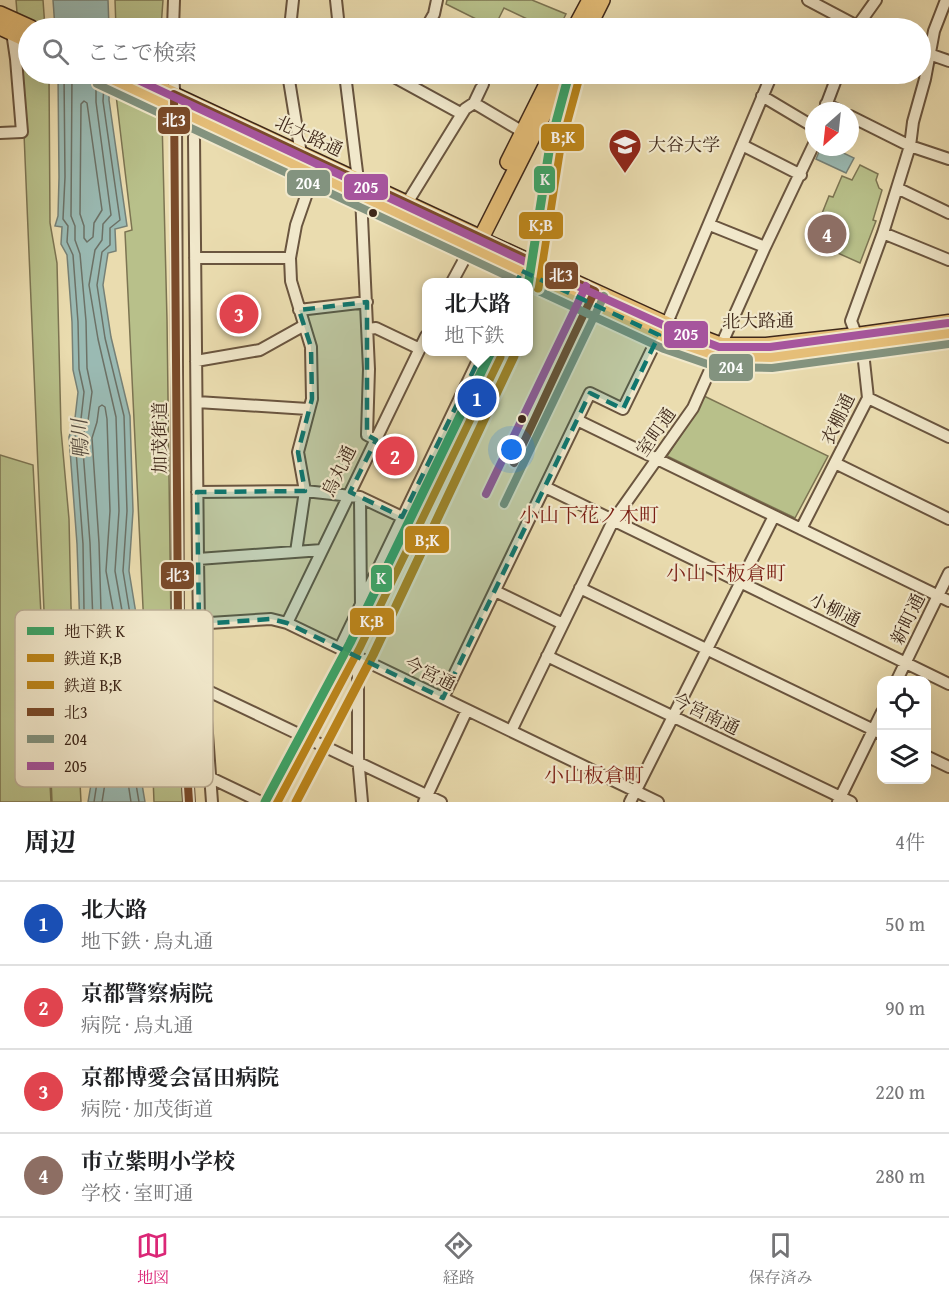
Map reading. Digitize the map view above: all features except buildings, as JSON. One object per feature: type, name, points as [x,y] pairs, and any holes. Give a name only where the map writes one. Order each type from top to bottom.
[{"type":"highway","points":[[580,18],[590,0]]},
{"type":"highway","points":[[593,18],[602,0]]},
{"type":"highway","points":[[0,14],[15,31]]},
{"type":"highway","name":"北大路通","points":[[135,84],[301,154],[359,188],[472,245]]},
{"type":"highway","name":"北大路通","points":[[141,84],[145,87]]},
{"type":"highway","points":[[472,245],[527,134],[548,84]]},
{"type":"highway","points":[[527,134],[558,84]]},
{"type":"highway","name":"北大路通","points":[[174,101],[201,120],[314,173],[407,203],[472,245]]},
{"type":"main road","name":"北大路通","points":[[472,245],[519,277]]},
{"type":"main road","name":"北大路通","points":[[472,245],[722,344],[858,340],[949,333]]},
{"type":"main road","name":"北大路通","points":[[533,283],[717,357],[771,358],[949,321]]},
{"type":"street","points":[[173,18],[174,0]]},
{"type":"street","points":[[291,18],[293,0]]},
{"type":"street","points":[[336,0],[338,18]]},
{"type":"street","points":[[432,18],[437,0]]},
{"type":"street","points":[[808,0],[841,18]]},
{"type":"street","points":[[863,18],[876,0]]},
{"type":"street","name":"衣棚通","points":[[931,45],[934,31],[946,3]]},
{"type":"street","points":[[15,31],[18,83]]},
{"type":"street","points":[[931,55],[949,61]]},
{"type":"street","points":[[0,133],[22,132],[18,84]]},
{"type":"street","name":"加茂街道","points":[[173,84],[178,610]]},
{"type":"street","points":[[290,84],[301,154]]},
{"type":"street","points":[[346,84],[359,188],[367,303],[369,369],[367,435],[376,440]]},
{"type":"street","points":[[407,84],[462,114]]},
{"type":"street","points":[[407,203],[465,109],[474,103],[483,84]]},
{"type":"street","points":[[667,323],[767,84]]},
{"type":"street","points":[[826,102],[831,84]]},
{"type":"street","name":"衣棚通","points":[[801,529],[868,398],[863,352],[850,321],[884,233],[910,146],[913,122],[924,84]]},
{"type":"street","points":[[762,96],[805,122]]},
{"type":"street","points":[[474,103],[527,134]]},
{"type":"street","points":[[200,610],[195,137],[201,120]]},
{"type":"street","points":[[859,120],[910,146],[949,159]]},
{"type":"street","points":[[742,145],[801,175]]},
{"type":"street","name":"室町通","points":[[511,731],[613,521],[693,408],[765,247],[809,156]]},
{"type":"street","points":[[296,552],[305,491],[298,452],[312,399],[311,347],[291,281],[290,258],[296,225],[314,173]]},
{"type":"street","points":[[897,188],[949,213]]},
{"type":"street","points":[[710,225],[765,247]]},
{"type":"street","points":[[884,233],[949,260]]},
{"type":"street","points":[[454,278],[472,245]]},
{"type":"street","points":[[195,258],[290,258]]},
{"type":"street","points":[[299,310],[367,303]]},
{"type":"street","points":[[196,361],[260,350],[303,326]]},
{"type":"street","points":[[368,329],[376,328],[420,349]]},
{"type":"street","points":[[443,698],[590,393],[623,409],[659,335]]},
{"type":"street","name":"烏丸通","points":[[287,623],[322,550],[354,496],[376,440],[422,345]]},
{"type":"street","points":[[340,648],[480,356]]},
{"type":"street","points":[[868,398],[949,437]]},
{"type":"street","points":[[197,402],[308,410]]},
{"type":"street","points":[[577,420],[949,601]]},
{"type":"street","points":[[835,463],[949,519]]},
{"type":"street","name":"小柳通","points":[[545,487],[949,684]]},
{"type":"street","points":[[198,492],[305,491],[354,496],[402,518]]},
{"type":"street","points":[[354,496],[361,605]]},
{"type":"street","points":[[630,802],[774,516]]},
{"type":"street","points":[[198,559],[322,550]]},
{"type":"street","name":"新町通","points":[[899,676],[949,573]]},
{"type":"street","points":[[580,588],[877,732],[843,800]]},
{"type":"street","points":[[495,591],[563,624]]},
{"type":"street","name":"今宮通","points":[[213,623],[271,619],[287,623],[658,802]]},
{"type":"street","name":"今宮南通","points":[[547,656],[843,800]]},
{"type":"street","points":[[358,658],[358,757],[362,802]]},
{"type":"street","points":[[213,693],[360,764],[425,799],[441,802]]},
{"type":"street","points":[[425,799],[467,710]]},
{"type":"street","points":[[931,758],[949,767]]},
{"type":"street","points":[[213,779],[261,802]]},
{"type":"street","name":"加茂街道","points":[[188,787],[189,802]]},
{"type":"street","points":[[211,787],[212,802]]},
{"type":"highlighted area","points":[[522,271],[659,335],[623,409],[590,393],[443,698],[287,623],[271,619],[199,624],[197,492],[305,491],[298,452],[312,399],[311,347],[299,310],[367,302],[367,435],[376,440],[350,492],[402,517]]},
{"type":"green space","points":[[16,0],[43,0],[44,18],[18,18],[18,25]]},
{"type":"green space","points":[[115,0],[163,0],[162,18],[116,18]]},
{"type":"green space","points":[[447,0],[532,0],[566,14],[564,18],[525,18],[504,8],[499,18],[474,18],[446,4]]},
{"type":"green space","points":[[22,84],[49,84],[50,223],[57,263],[61,430],[69,519],[71,610],[44,610]]},
{"type":"green space","points":[[116,84],[130,84],[131,102],[162,119],[171,610],[143,610],[125,232],[132,230]]},
{"type":"green space","points":[[860,165],[878,174],[876,180],[882,190],[873,220],[876,221],[860,263],[811,241],[829,196],[833,197],[842,176],[852,180]]},
{"type":"green space","points":[[704,396],[828,456],[795,518],[667,456],[697,411]]},
{"type":"green space","points":[[0,455],[33,465],[41,610],[15,610],[15,787],[50,787],[51,802],[0,802]]},
{"type":"green space","points":[[51,787],[80,787],[81,802],[52,802]]},
{"type":"green space","points":[[153,787],[182,787],[183,802],[154,802]]},
{"type":"water","points":[[53,0],[108,0],[109,18],[54,18]]},
{"type":"water","name":"鴨川","points":[[58,84],[110,84],[109,100],[127,226],[115,229],[116,251],[108,253],[103,285],[111,337],[130,416],[133,511],[129,571],[135,610],[79,610],[69,437],[75,418],[78,392],[73,370],[67,255],[61,244],[62,227],[55,226],[58,216]]},
{"type":"water","points":[[817,156],[854,158],[846,173],[816,159]]},
{"type":"water","points":[[91,787],[142,787],[145,802],[88,802]]},
{"type":"metro line","name":"K","points":[[529,278],[550,145],[566,84]]},
{"type":"metro line","name":"K","points":[[265,802],[350,643],[489,356]]},
{"type":"rail line","name":"K;B","points":[[533,278],[553,147],[570,84]]},
{"type":"rail line","name":"B;K","points":[[538,288],[560,147],[577,84]]},
{"type":"rail line","name":"B;K","points":[[296,802],[373,655],[514,356]]},
{"type":"rail line","name":"K;B","points":[[277,802],[359,648],[500,357]]},
{"type":"transit line","name":"204","points":[[97,84],[511,278]]},
{"type":"transit line","name":"205","points":[[146,84],[575,285],[672,329],[719,347],[770,347],[948,323]]},
{"type":"transit line","name":"北3","points":[[178,610],[174,94],[595,291],[514,463]]},
{"type":"transit line","name":"205","points":[[486,494],[586,286]]},
{"type":"transit line","name":"204","points":[[533,288],[664,349],[716,367],[772,368],[949,344]]},
{"type":"transit line","name":"204","points":[[504,504],[604,296]]},
{"type":"transit line","name":"北3","points":[[188,787],[189,802]]},
{"type":"place","name":"大谷大学","points":[[625,174]]},
{"type":"place","name":"市立紫明小学校","points":[[827,234]]},
{"type":"place","name":"京都博愛会冨田病院","points":[[239,314]]},
{"type":"place","name":"北大路","points":[[477,398]]},
{"type":"place","name":"京都警察病院","points":[[395,456]]},
{"type":"district","name":"小山下花ノ木町","points":[[589,515]]},
{"type":"district","name":"小山下板倉町","points":[[726,573]]},
{"type":"district","name":"小山板倉町","points":[[594,775]]}]
